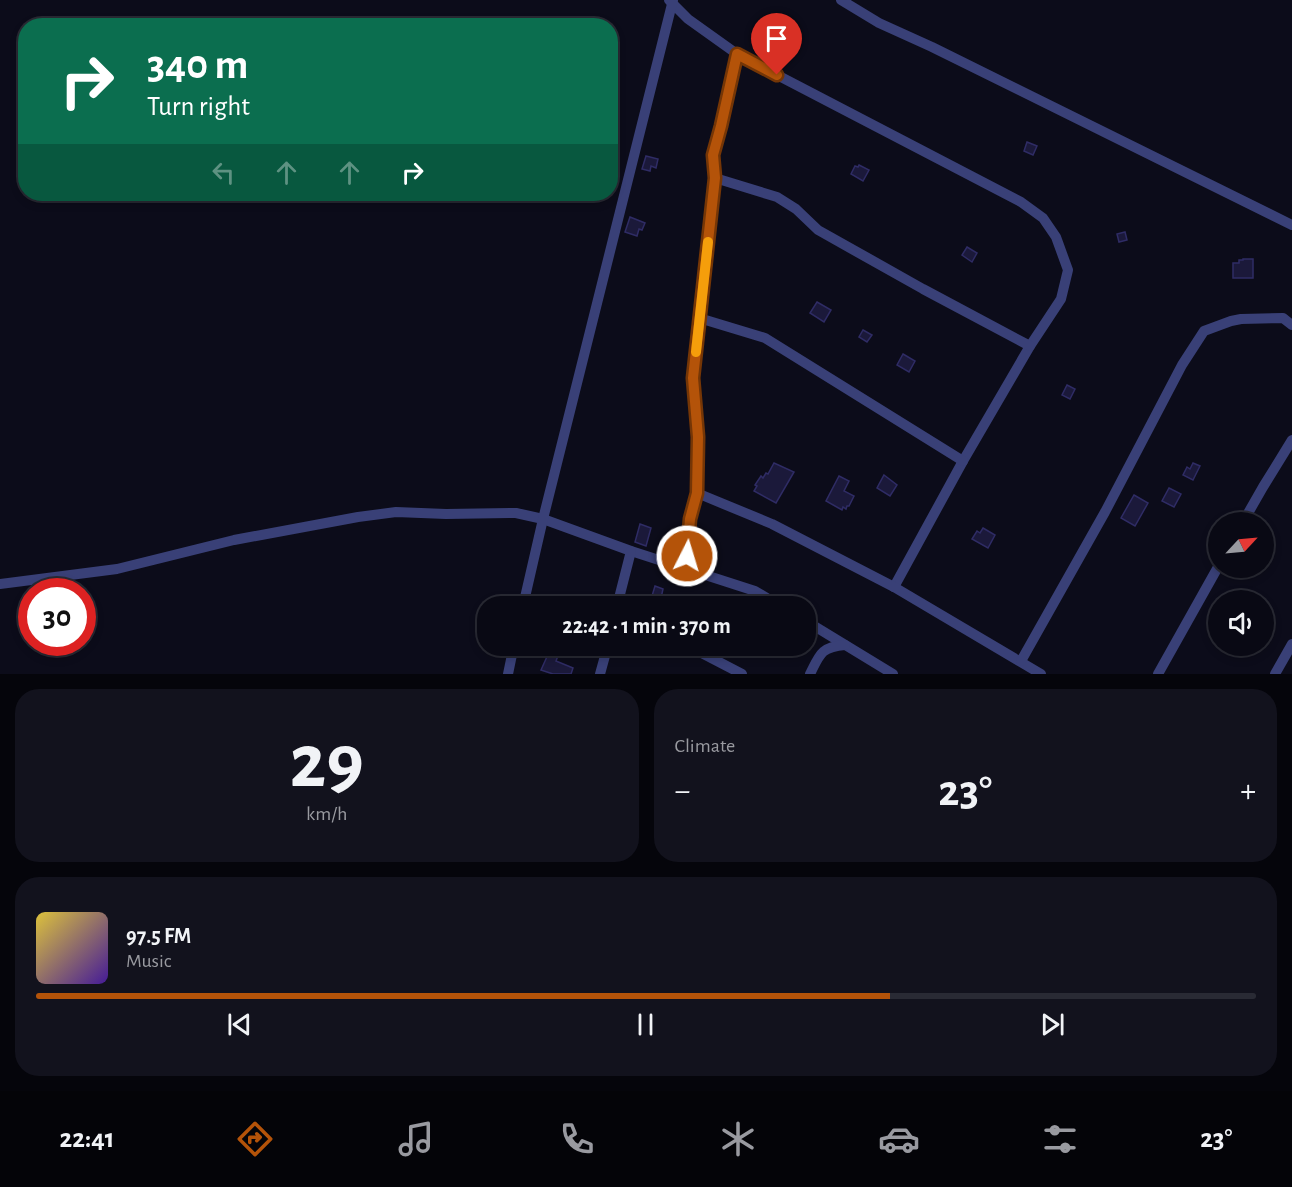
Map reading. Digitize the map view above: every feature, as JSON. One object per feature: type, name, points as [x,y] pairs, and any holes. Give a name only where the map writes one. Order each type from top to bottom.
[{"type":"street","points":[[841,0],[879,23],[964,62],[1292,225]]},
{"type":"street","points":[[672,1],[688,19],[737,54],[1021,202],[1043,218],[1056,237],[1068,270],[1061,299],[1030,346],[963,461],[894,587]]},
{"type":"street","points":[[525,596],[672,1]]},
{"type":"street","points":[[693,572],[687,556],[690,519],[697,493],[698,437],[693,378],[715,178],[713,155],[737,54]]},
{"type":"street","points":[[715,178],[777,197],[796,209],[818,230],[1030,346]]},
{"type":"street","points":[[699,318],[765,338],[963,461]]},
{"type":"street","points":[[1020,662],[1105,512],[1182,365],[1204,331],[1241,319],[1289,320]]},
{"type":"street","points":[[1249,512],[1292,440]]},
{"type":"street","points":[[697,493],[772,524],[894,587],[1041,674]]},
{"type":"street","points":[[0,584],[117,569],[234,540],[358,517],[396,512],[516,513],[543,519],[631,551],[755,591],[763,596]]},
{"type":"street","points":[[620,596],[631,551]]},
{"type":"street","points":[[1158,674],[1212,578]]},
{"type":"street","points":[[816,627],[894,674]]},
{"type":"street","points":[[816,634],[826,650]]},
{"type":"street","points":[[1275,674],[1292,644]]},
{"type":"street","points":[[810,674],[823,651],[831,646],[845,645]]},
{"type":"street","points":[[508,674],[512,656]]},
{"type":"street","points":[[600,674],[605,656]]},
{"type":"street","points":[[707,656],[742,674]]},
{"type":"building","points":[[782,21],[793,25],[792,35],[779,31]]},
{"type":"building","points":[[1027,142],[1037,146],[1033,155],[1024,151]]},
{"type":"building","points":[[646,156],[658,159],[656,168],[651,166],[650,171],[642,169]]},
{"type":"building","points":[[859,165],[869,170],[863,181],[851,174],[855,166]]},
{"type":"building","points":[[630,217],[645,223],[642,230],[639,229],[637,236],[625,232]]},
{"type":"building","points":[[1125,232],[1127,240],[1119,242],[1117,234]]},
{"type":"building","points":[[967,247],[977,253],[972,262],[962,255]]},
{"type":"building","points":[[1253,259],[1253,278],[1233,278],[1233,263],[1239,263],[1239,260]]},
{"type":"building","points":[[817,302],[831,310],[824,322],[810,313]]},
{"type":"building","points":[[863,330],[872,335],[867,342],[859,337]]},
{"type":"building","points":[[903,354],[915,361],[909,372],[897,365]]},
{"type":"building","points":[[1067,385],[1075,389],[1070,399],[1062,395]]},
{"type":"building","points":[[774,463],[794,472],[776,503],[754,491],[761,476],[763,478],[766,473],[768,474]]},
{"type":"building","points":[[1193,463],[1200,466],[1193,480],[1183,475],[1187,467],[1190,469]]},
{"type":"building","points":[[884,475],[897,485],[890,496],[877,488]]},
{"type":"building","points":[[839,476],[849,481],[844,491],[854,496],[849,506],[846,509],[843,507],[842,510],[826,501]]},
{"type":"building","points":[[1169,488],[1181,494],[1174,507],[1162,501]]},
{"type":"building","points":[[1134,495],[1148,503],[1135,526],[1121,518]]},
{"type":"building","points":[[640,524],[651,528],[646,546],[635,542]]},
{"type":"building","points":[[983,528],[995,535],[988,548],[972,539],[977,531],[980,533]]},
{"type":"building","points":[[655,586],[663,589],[661,596],[652,596]]},
{"type":"building","points":[[547,656],[558,656],[556,661],[573,668],[571,674],[553,674],[541,670]]},
{"type":"slow traffic","points":[[696,352],[708,242]]},
{"type":"route","points":[[687,556],[690,519],[697,493],[698,437],[693,378],[715,178],[713,155],[737,54],[777,75]]}]
